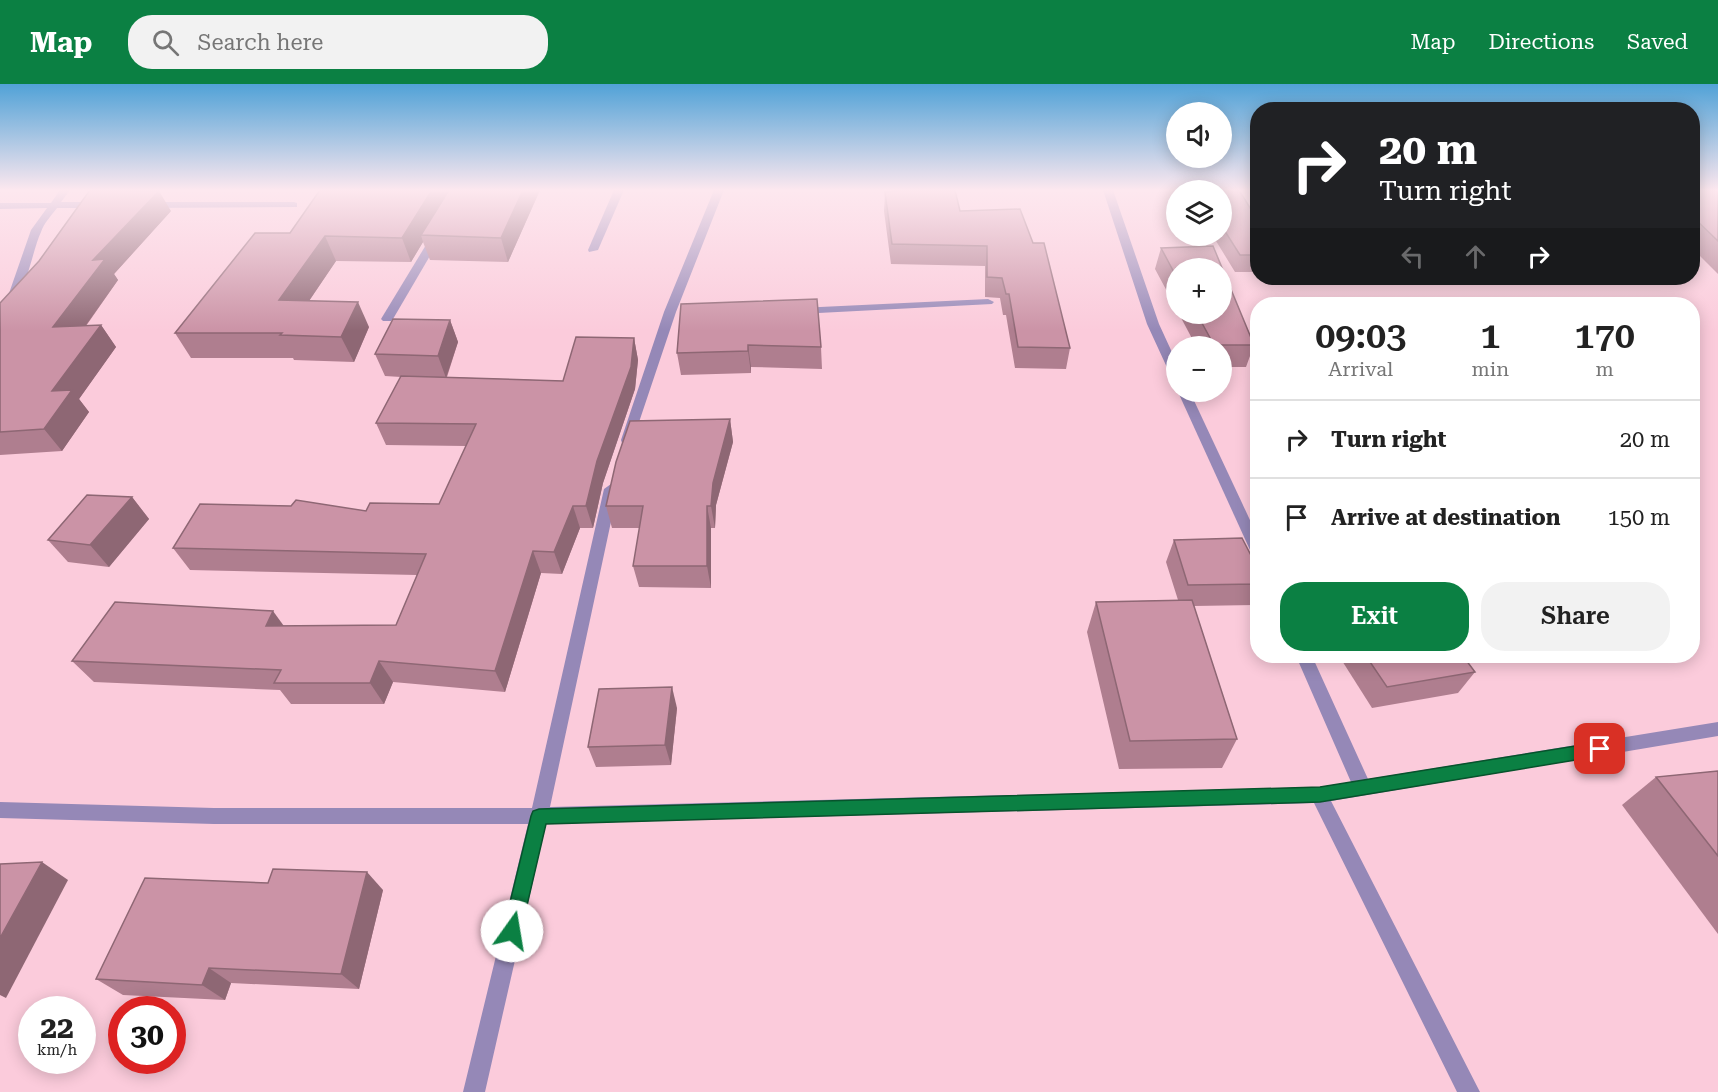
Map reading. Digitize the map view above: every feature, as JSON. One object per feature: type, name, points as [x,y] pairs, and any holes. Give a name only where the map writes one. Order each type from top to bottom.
[{"type":"street","points":[[0,316],[11,303],[34,237]]},
{"type":"street","points":[[387,319],[436,237]]},
{"type":"street","points":[[593,250],[599,237]]},
{"type":"street","points":[[623,452],[702,237]]},
{"type":"street","points":[[1124,237],[1153,324],[1166,352]]},
{"type":"street","points":[[782,312],[988,302]]},
{"type":"street","points":[[1189,402],[1250,535]]},
{"type":"street","points":[[474,1092],[616,473]]},
{"type":"street","points":[[1307,663],[1363,788]]},
{"type":"street","points":[[0,810],[214,816],[539,816],[1320,795],[1718,729]]},
{"type":"street","points":[[1320,795],[1468,1092]]},
{"type":"building","points":[[56,237],[115,237],[93,260],[105,259],[53,327],[101,325],[52,391],[72,390],[44,429],[0,432],[0,303],[39,261]]},
{"type":"building","points":[[252,237],[324,237],[279,300],[358,302],[341,337],[280,335],[282,333],[175,333]]},
{"type":"building","points":[[891,237],[1031,237],[1033,243],[1044,243],[1070,348],[1018,347],[1009,294],[1006,294],[1002,278],[987,277],[987,246],[892,244]]},
{"type":"building","points":[[1232,237],[1250,237],[1250,255],[1240,255],[1232,242]]},
{"type":"building","points":[[1213,246],[1218,258],[1166,258],[1161,248]]},
{"type":"building","points":[[1232,292],[1250,335],[1250,345],[1232,345],[1232,336],[1209,336],[1202,324],[1232,324]]},
{"type":"building","points":[[817,299],[821,347],[748,345],[748,351],[677,353],[681,304]]},
{"type":"building","points":[[393,319],[450,320],[438,356],[375,354]]},
{"type":"building","points":[[576,337],[634,338],[631,367],[597,461],[586,506],[573,506],[554,552],[533,551],[495,671],[379,661],[370,683],[274,683],[281,670],[72,661],[115,602],[273,611],[266,626],[396,625],[426,554],[173,548],[200,504],[291,506],[296,500],[366,511],[370,503],[439,504],[476,424],[376,423],[401,376],[563,381]]},
{"type":"building","points":[[730,419],[713,483],[711,506],[707,506],[707,566],[633,566],[643,506],[606,506],[616,462],[630,421]]},
{"type":"building","points":[[87,495],[132,497],[90,545],[48,540]]},
{"type":"building","points":[[1242,538],[1250,553],[1250,584],[1188,585],[1174,540]]},
{"type":"building","points":[[1192,600],[1237,739],[1130,741],[1096,602]]},
{"type":"building","points":[[1371,663],[1468,663],[1475,672],[1387,687]]},
{"type":"building","points":[[672,687],[665,745],[588,747],[599,689]]},
{"type":"building","points":[[1718,771],[1718,856],[1656,777]]},
{"type":"building","points":[[42,862],[0,938],[0,864]]},
{"type":"building","points":[[273,869],[367,872],[341,974],[209,968],[202,985],[96,979],[145,878],[268,883]]},
{"type":"route","points":[[512,931],[539,816],[1320,795],[1600,749]]}]
